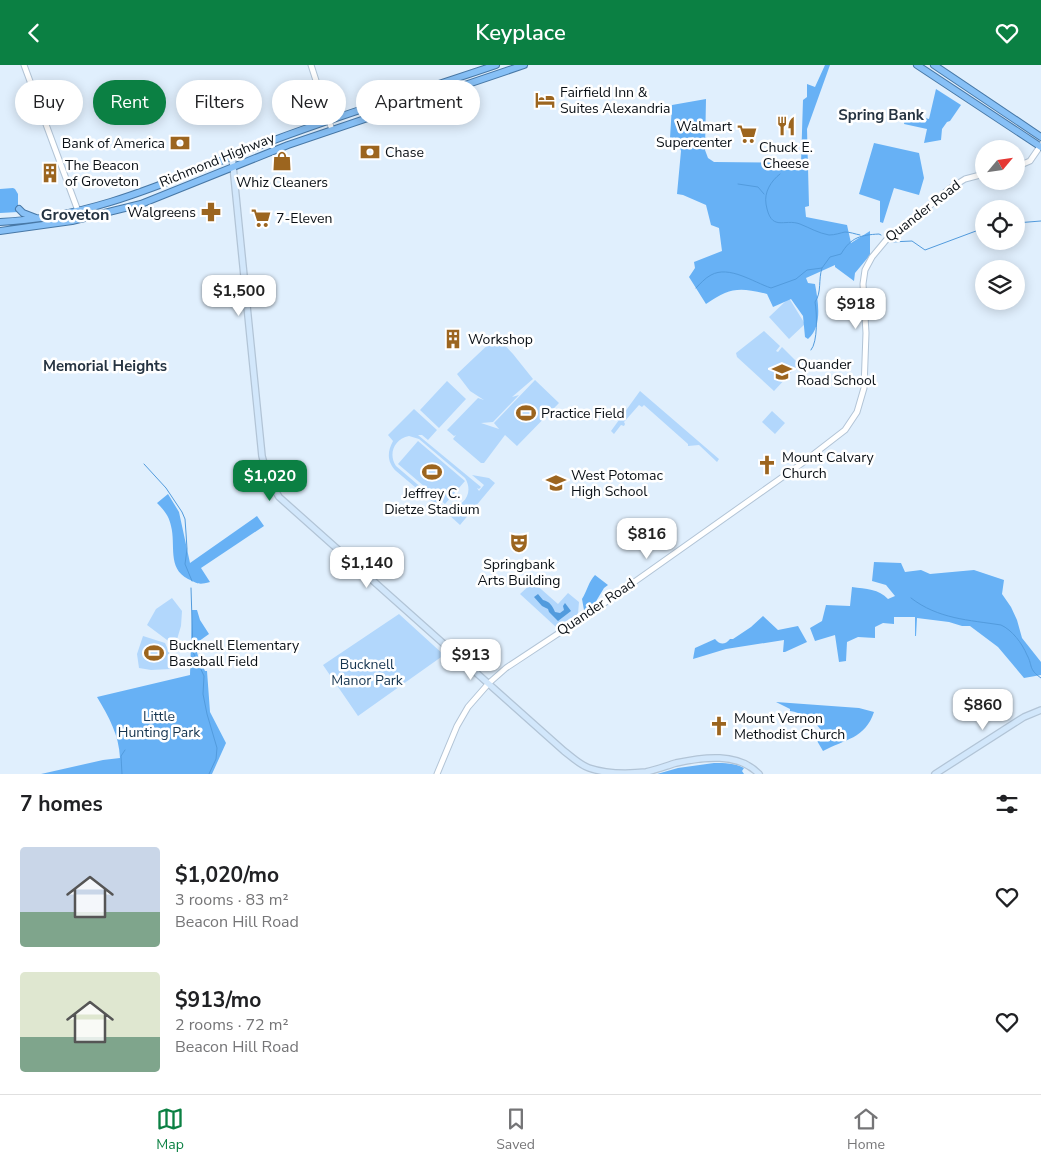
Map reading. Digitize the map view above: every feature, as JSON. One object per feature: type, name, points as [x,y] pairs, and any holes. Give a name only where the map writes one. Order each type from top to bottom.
[{"type":"highway","name":"Richmond Highway","points":[[346,114],[496,65]]},
{"type":"highway","name":"Richmond Highway","points":[[0,231],[81,219],[141,204],[234,166],[332,130],[524,65]]},
{"type":"highway","points":[[917,65],[1041,147]]},
{"type":"highway","points":[[934,65],[1041,137]]},
{"type":"highway","name":"Richmond Highway","points":[[0,222],[37,218],[113,203],[316,125]]},
{"type":"highway","points":[[19,209],[37,218]]},
{"type":"main road","points":[[232,156],[262,456],[268,478],[276,493],[289,507],[564,751],[589,768],[614,774],[625,774],[651,771],[682,762],[723,758],[744,764],[759,774]]},
{"type":"main road","points":[[935,774],[1017,721],[1041,710]]},
{"type":"street","points":[[24,65],[81,219]]},
{"type":"street","points":[[311,65],[316,80]]},
{"type":"street","points":[[330,125],[332,130]]},
{"type":"street","points":[[1025,163],[1030,161],[1041,147]]},
{"type":"street","name":"Quander Road","points":[[436,774],[460,719],[489,683],[518,659],[612,597],[795,468],[845,430],[857,412],[864,388],[866,333],[862,284],[865,271],[872,257],[886,239],[904,228],[949,189],[966,179],[975,176]]},
{"type":"green space","points":[[825,65],[830,65],[807,129],[809,206],[805,207],[806,217],[847,225],[851,243],[870,231],[870,255],[855,273],[854,281],[835,267],[835,265],[806,278],[808,283],[815,284],[818,305],[816,327],[808,339],[805,337],[803,316],[791,299],[773,307],[767,294],[749,290],[735,290],[706,304],[689,277],[695,268],[694,262],[722,251],[719,228],[711,225],[706,205],[677,194],[681,151],[678,140],[670,138],[672,105],[706,99],[705,150],[708,158],[714,162],[801,163],[803,100],[807,97],[807,84],[815,87]]},
{"type":"green space","points":[[936,89],[961,105],[942,129],[941,140],[924,143],[927,129],[904,124],[906,113],[929,119]]},
{"type":"green space","points":[[874,143],[919,153],[924,178],[919,195],[894,188],[883,223],[880,222],[880,201],[859,194]]},
{"type":"green space","points":[[13,188],[18,194],[18,212],[0,213],[0,189]]},
{"type":"green space","points":[[789,298],[805,324],[789,339],[769,317]]},
{"type":"green space","points":[[764,331],[780,346],[776,351],[778,352],[782,347],[799,364],[774,391],[737,357],[736,353]]},
{"type":"green space","points":[[494,339],[499,339],[533,379],[512,397],[519,395],[493,422],[481,423],[499,429],[494,423],[535,380],[559,403],[517,446],[505,435],[484,463],[481,463],[453,439],[456,435],[454,436],[447,430],[478,398],[484,400],[470,391],[457,374]]},
{"type":"green space","points":[[447,381],[466,399],[439,428],[420,410]]},
{"type":"green space","points":[[640,391],[719,459],[717,462],[699,445],[688,446],[644,405],[642,407],[639,405],[624,422],[624,426],[621,425],[614,434],[611,431]]},
{"type":"green space","points":[[414,409],[437,430],[428,440],[422,435],[418,435],[481,487],[477,488],[479,491],[484,485],[472,475],[489,478],[495,483],[460,525],[448,514],[453,511],[440,508],[393,468],[389,457],[393,441],[388,435]],"holes":[[[409,436],[419,439],[465,478],[468,490],[465,500],[461,503],[456,506],[444,507],[396,466],[393,457],[396,444]]]},
{"type":"green space","points":[[772,411],[785,423],[775,434],[762,422]]},
{"type":"green space","points":[[418,441],[465,481],[445,504],[398,464]]},
{"type":"green space","points":[[168,494],[179,512],[190,563],[257,516],[264,526],[201,568],[210,582],[196,583],[181,574],[177,569],[173,555],[170,522],[166,513],[157,503]]},
{"type":"green space","points":[[874,562],[901,563],[905,572],[921,570],[930,574],[974,570],[1004,580],[1002,594],[1017,620],[1022,638],[1041,662],[1041,675],[1024,678],[998,647],[970,626],[917,618],[915,636],[915,617],[894,617],[894,624],[883,623],[875,627],[875,638],[858,637],[847,642],[846,661],[839,662],[835,635],[815,641],[810,628],[822,621],[826,605],[850,606],[852,587],[876,591],[888,599],[895,596],[886,585],[872,581]]},
{"type":"green space","points":[[595,575],[608,585],[595,603],[584,610],[582,599]]},
{"type":"green space","points":[[533,582],[558,604],[568,593],[579,602],[578,614],[556,627],[520,594]]},
{"type":"green space","points":[[172,598],[182,611],[181,626],[175,646],[147,625],[156,609]]},
{"type":"green space","name":"Little Hunting Park","points":[[192,610],[197,610],[200,620],[209,634],[195,644],[198,656],[205,671],[207,671],[210,712],[226,743],[212,774],[41,774],[120,758],[113,726],[97,697],[190,675]]},
{"type":"green space","name":"Bucknell Manor Park","points":[[399,614],[444,655],[358,716],[323,665]]},
{"type":"green space","points":[[763,616],[778,630],[798,626],[807,642],[785,652],[783,652],[784,640],[726,649],[693,659],[695,648],[715,639],[724,643],[733,639]]},
{"type":"green space","name":"Bucknell Elementary Baseball Field","points":[[143,636],[165,643],[169,652],[171,669],[151,670],[139,668],[137,654]]},
{"type":"green space","points":[[776,702],[859,708],[874,712],[870,721],[860,733],[823,751],[813,734],[821,730],[815,723]]},
{"type":"green space","points":[[714,763],[740,766],[744,768],[742,771],[744,774],[657,774],[678,768]]},
{"type":"shaded area","points":[[538,594],[553,607],[555,612],[560,613],[564,610],[563,606],[565,603],[571,611],[558,621],[534,597]]},
{"type":"waterway","points":[[780,174],[771,183],[766,195],[766,204],[771,219],[779,223],[800,224],[829,235],[845,232],[860,235]]},
{"type":"waterway","points":[[738,184],[758,187],[764,194]]},
{"type":"waterway","points":[[1025,222],[1041,221]]},
{"type":"waterway","points":[[891,242],[912,241],[925,250],[975,231]]},
{"type":"waterway","points":[[696,288],[705,279],[718,272],[741,275],[771,288],[796,279],[807,270],[822,268],[830,257],[841,254],[857,238],[867,235],[881,235]]},
{"type":"waterway","points":[[811,350],[816,334],[815,302],[822,268]]},
{"type":"waterway","points":[[144,464],[166,488],[185,519],[187,549],[185,564],[192,581]]},
{"type":"waterway","points":[[191,588],[193,652],[204,676],[203,694],[217,748],[216,759],[209,774]]},
{"type":"waterway","points":[[911,598],[921,605],[943,614],[1005,627],[1025,650],[1032,670],[1041,678]]},
{"type":"waterway","points":[[122,774],[121,756],[125,750]]},
{"type":"place","name":"Fairfield Inn & Suites Alexandria","points":[[545,100]]},
{"type":"place","name":"Chuck E. Cheese","points":[[786,126]]},
{"type":"place","name":"Walmart Supercenter","points":[[747,134]]},
{"type":"place","name":"Bank of America","points":[[180,143]]},
{"type":"place","name":"Chase","points":[[370,152]]},
{"type":"place","name":"Whiz Cleaners","points":[[282,161]]},
{"type":"place","name":"The Beacon of Groveton","points":[[50,173]]},
{"type":"place","name":"Walgreens","points":[[211,212]]},
{"type":"place","name":"7-Eleven","points":[[261,218]]},
{"type":"place","name":"Workshop","points":[[453,339]]},
{"type":"place","name":"Quander Road School","points":[[782,372]]},
{"type":"place","name":"Practice Field","points":[[526,413]]},
{"type":"place","name":"Mount Calvary Church","points":[[767,465]]},
{"type":"place","name":"Jeffrey C. Dietze Stadium","points":[[432,472]]},
{"type":"place","name":"West Potomac High School","points":[[556,483]]},
{"type":"place","name":"Springbank Arts Building","points":[[519,543]]},
{"type":"place","name":"Bucknell Elementary Baseball Field","points":[[154,653]]},
{"type":"place","name":"Mount Vernon Methodist Church","points":[[719,726]]},
{"type":"district","name":"Spring Bank","points":[[881,115]]},
{"type":"district","name":"Groveton","points":[[75,215]]},
{"type":"district","name":"Memorial Heights","points":[[105,366]]}]
